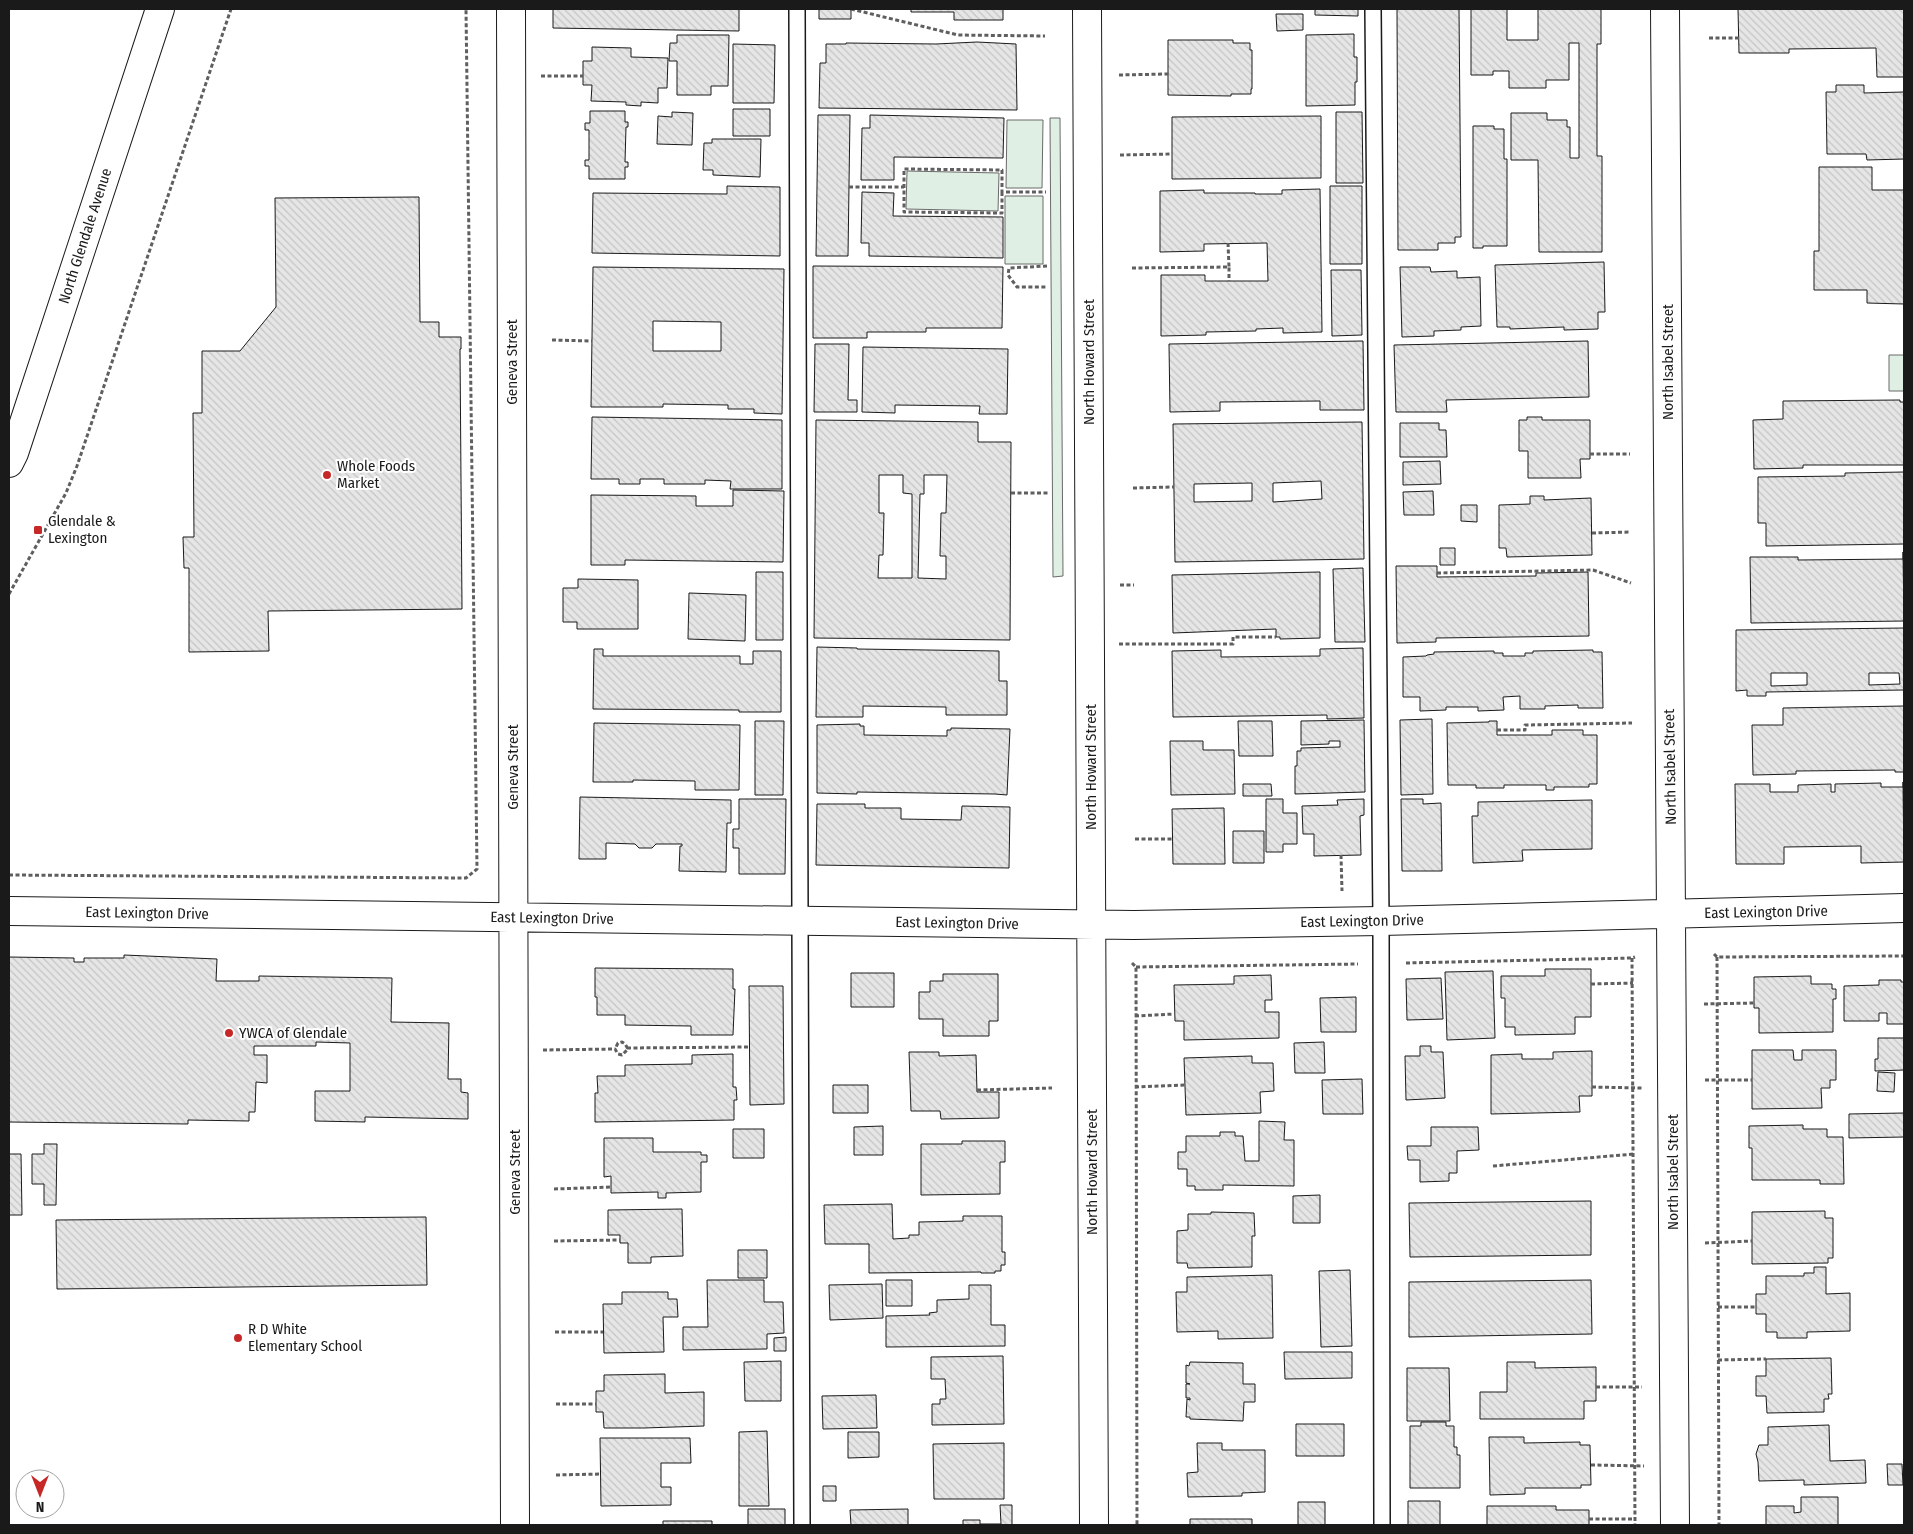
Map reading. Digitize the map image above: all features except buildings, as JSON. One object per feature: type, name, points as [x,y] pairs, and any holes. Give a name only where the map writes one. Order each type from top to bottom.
[{"type":"street","name":"North Glendale Avenue","points":[[9,463],[160,9]]},
{"type":"street","name":"Geneva Street","points":[[511,9],[515,1525]]},
{"type":"street","name":"North Howard Street","points":[[1088,9],[1094,1525]]},
{"type":"street","name":"North Isabel Street","points":[[1665,9],[1675,1525]]},
{"type":"street","name":"East Lexington Drive","points":[[9,911],[1092,925],[1381,921],[1904,908]]},
{"type":"lane","points":[[797,9],[802,1525]]},
{"type":"lane","points":[[1373,9],[1381,921],[1382,1525]]},
{"type":"path","points":[[9,594],[66,493],[77,466],[231,9]]},
{"type":"path","points":[[9,875],[466,878],[477,869],[466,9]]},
{"type":"path","points":[[851,9],[958,35],[1045,36]]},
{"type":"path","points":[[1709,38],[1739,38]]},
{"type":"path","points":[[1119,75],[1168,74]]},
{"type":"path","points":[[535,76],[583,76]]},
{"type":"path","points":[[1120,155],[1172,154]]},
{"type":"path","points":[[904,169],[1002,170],[1002,192],[1002,213],[904,212],[904,169]]},
{"type":"path","points":[[849,187],[904,187]]},
{"type":"path","points":[[1002,192],[1046,192]]},
{"type":"path","points":[[1228,243],[1229,281]]},
{"type":"path","points":[[1047,266],[1009,268],[1008,275],[1018,287],[1047,287]]},
{"type":"path","points":[[1132,268],[1229,267]]},
{"type":"path","points":[[552,340],[592,341]]},
{"type":"path","points":[[1590,454],[1630,454]]},
{"type":"path","points":[[1133,488],[1174,487]]},
{"type":"path","points":[[1011,493],[1048,493]]},
{"type":"path","points":[[1592,533],[1631,532]]},
{"type":"path","points":[[1436,573],[1593,570],[1631,583]]},
{"type":"path","points":[[1120,585],[1134,585]]},
{"type":"path","points":[[1119,644],[1234,644],[1234,637],[1276,637]]},
{"type":"path","points":[[1497,730],[1525,730],[1525,725],[1632,723]]},
{"type":"path","points":[[1135,839],[1173,839]]},
{"type":"path","points":[[1341,855],[1342,894]]},
{"type":"path","points":[[1719,1525],[1715,956],[1904,956]]},
{"type":"path","points":[[1635,957],[1632,958],[1635,1525]]},
{"type":"path","points":[[1132,963],[1136,967],[1137,1525]]},
{"type":"path","points":[[1591,984],[1633,983]]},
{"type":"path","points":[[1704,1004],[1754,1003]]},
{"type":"path","points":[[1135,1016],[1174,1014]]},
{"type":"path","points":[[615,1049],[618,1043],[622,1042],[627,1048]]},
{"type":"path","points":[[627,1048],[749,1047]]},
{"type":"path","points":[[615,1049],[618,1054],[622,1054],[627,1051],[627,1048]]},
{"type":"path","points":[[540,1050],[615,1049]]},
{"type":"path","points":[[1705,1080],[1752,1080]]},
{"type":"path","points":[[1135,1087],[1185,1085]]},
{"type":"path","points":[[1592,1087],[1646,1088]]},
{"type":"path","points":[[977,1090],[1052,1088]]},
{"type":"path","points":[[1493,1166],[1634,1154]]},
{"type":"path","points":[[554,1189],[611,1188]]},
{"type":"path","points":[[554,1241],[620,1240]]},
{"type":"path","points":[[1704,1243],[1752,1241]]},
{"type":"path","points":[[1718,1306],[1756,1306]]},
{"type":"path","points":[[555,1332],[603,1332]]},
{"type":"path","points":[[1718,1360],[1766,1359]]},
{"type":"path","points":[[1596,1387],[1646,1387]]},
{"type":"path","points":[[556,1404],[596,1404]]},
{"type":"path","points":[[1590,1465],[1647,1466]]},
{"type":"path","points":[[556,1475],[601,1474]]},
{"type":"path","points":[[1589,1519],[1635,1518]]},
{"type":"green space","points":[[1050,118],[1060,118],[1063,576],[1053,577]]},
{"type":"green space","points":[[1007,120],[1043,120],[1042,188],[1006,188]]},
{"type":"green space","points":[[907,171],[999,173],[998,211],[906,209]]},
{"type":"green space","points":[[1005,196],[1043,196],[1043,264],[1005,264]]},
{"type":"green space","points":[[1889,355],[1904,355],[1904,391],[1889,391]]},
{"type":"place","name":"Whole Foods Market","points":[[327,475]]},
{"type":"place","name":"Glendale & Lexington","points":[[38,530]]},
{"type":"place","name":"YWCA of Glendale","points":[[229,1033]]},
{"type":"place","name":"R D White Elementary School","points":[[238,1338]]}]
